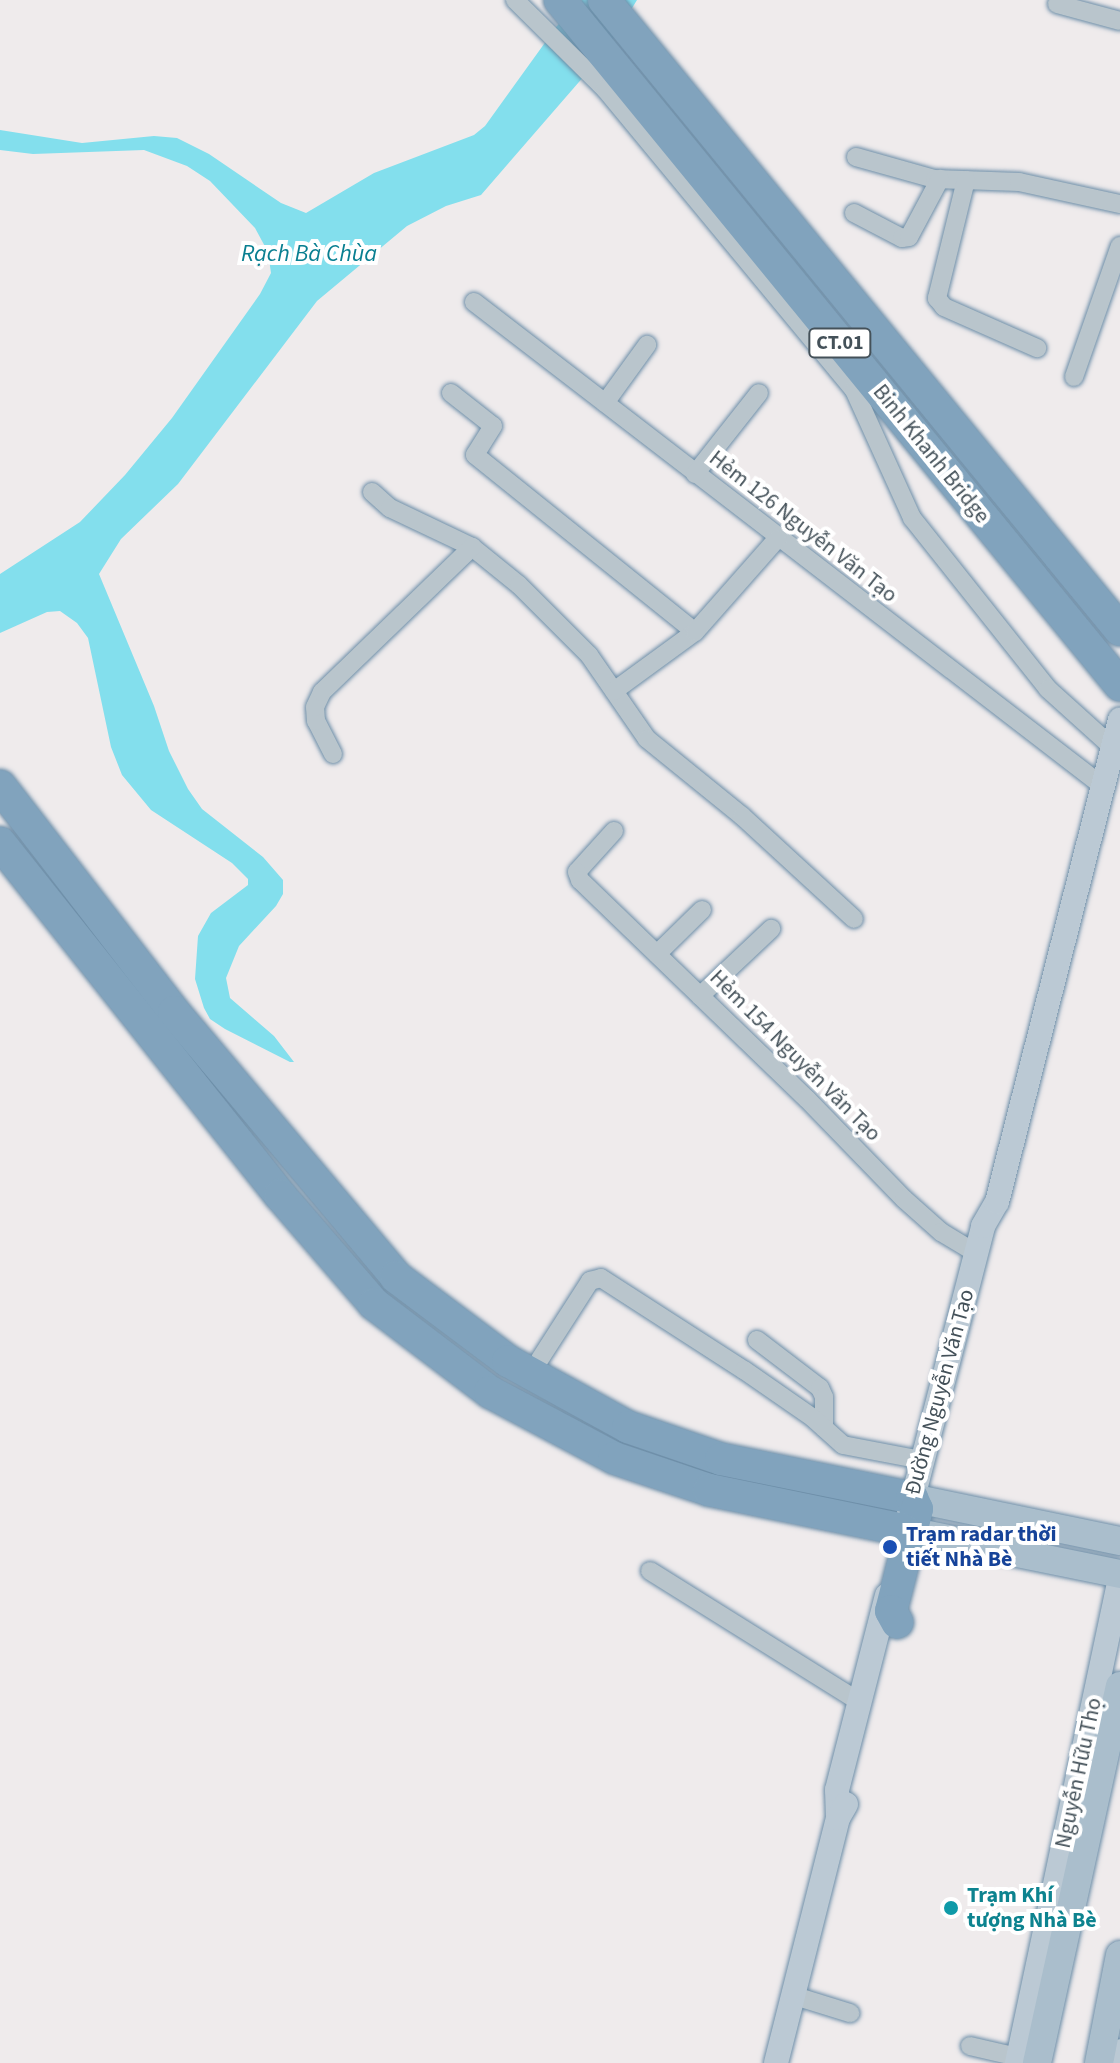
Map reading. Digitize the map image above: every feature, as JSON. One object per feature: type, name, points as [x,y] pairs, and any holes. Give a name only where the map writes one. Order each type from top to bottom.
[{"type":"highway","name":"Binh Khanh Bridge","points":[[560,0],[1120,685]]},
{"type":"highway","name":"Binh Khanh Bridge","points":[[604,0],[1120,630]]},
{"type":"highway","points":[[0,786],[174,1012],[396,1277],[508,1361],[628,1427],[721,1459],[920,1500],[891,1611],[897,1622]]},
{"type":"highway","points":[[0,843],[280,1195],[374,1304],[490,1392],[614,1458],[709,1490],[912,1532]]},
{"type":"main road","name":"Đường Nguyễn Văn Tạo","points":[[920,1500],[922,1460],[983,1226],[997,1202],[1105,788],[1111,746],[1120,719]]},
{"type":"main road","name":"Đường Nguyễn Văn Tạo","points":[[920,1500],[999,1230],[997,1202]]},
{"type":"main road","points":[[920,1500],[1120,1541]]},
{"type":"main road","points":[[776,2063],[838,1818],[837,1790],[860,1702],[912,1532],[1120,1576]]},
{"type":"main road","name":"Nguyễn Hữu Thọ","points":[[1030,2062],[1120,1576]]},
{"type":"main road","points":[[838,1818],[852,1794],[897,1622]]},
{"type":"main road","name":"Nguyễn Hữu Thọ","points":[[1030,2062],[1120,1686]]},
{"type":"main road","points":[[1099,2063],[1120,1955]]},
{"type":"main road","points":[[1117,2063],[1120,2051]]},
{"type":"street","points":[[519,2],[605,89],[854,390],[887,468],[925,535],[959,573],[1048,689],[1111,746]]},
{"type":"street","points":[[1057,4],[1120,21]]},
{"type":"street","points":[[856,157],[940,179],[1019,182],[1120,204]]},
{"type":"street","points":[[854,213],[902,238],[909,237],[940,179]]},
{"type":"street","points":[[966,180],[937,298],[944,307],[1037,348]]},
{"type":"street","points":[[1074,377],[1120,246]]},
{"type":"street","name":"Hẻm 126 Nguyễn Văn Tạo","points":[[474,302],[777,539],[1105,788]]},
{"type":"street","points":[[605,403],[647,345]]},
{"type":"street","points":[[451,393],[493,426],[475,455],[695,632]]},
{"type":"street","points":[[695,474],[759,393]]},
{"type":"street","points":[[372,492],[390,508],[472,547],[557,620],[614,691],[647,739],[742,816],[854,919]]},
{"type":"street","points":[[614,691],[695,632],[777,539]]},
{"type":"street","points":[[333,754],[316,721],[315,707],[322,692],[472,547]]},
{"type":"street","name":"Hẻm 154 Nguyễn Văn Tạo","points":[[614,831],[577,872],[586,886],[904,1199],[941,1232],[976,1253]]},
{"type":"street","points":[[657,954],[702,910]]},
{"type":"street","points":[[700,996],[771,929]]},
{"type":"street","points":[[540,1359],[590,1281],[601,1278],[687,1331],[850,1448],[922,1460]]},
{"type":"street","points":[[757,1340],[824,1392],[824,1428]]},
{"type":"street","points":[[650,1571],[860,1702]]},
{"type":"street","points":[[795,1996],[850,2013]]},
{"type":"street","points":[[970,2046],[1030,2062]]},
{"type":"water","name":"Rạch Bà Chùa","points":[[582,0],[637,0],[605,52],[481,195],[446,206],[407,226],[317,301],[178,484],[121,539],[99,574],[154,706],[169,751],[188,789],[202,809],[263,857],[283,880],[283,894],[276,906],[239,946],[226,978],[230,998],[274,1036],[294,1062],[290,1062],[225,1029],[210,1019],[204,1008],[195,979],[198,936],[211,913],[248,885],[248,879],[232,863],[151,810],[122,775],[111,747],[88,638],[77,623],[60,611],[47,612],[0,633],[0,574],[80,522],[125,475],[172,418],[260,294],[271,273],[268,252],[255,228],[210,181],[187,166],[144,150],[33,154],[0,150],[0,130],[82,143],[154,136],[177,138],[209,154],[281,203],[306,213],[374,173],[474,135],[485,126],[557,26]]},
{"type":"place","name":"Trạm radar thời tiết Nhà Bè","points":[[890,1547]]},
{"type":"place","name":"Trạm Khí tượng Nhà Bè","points":[[951,1908]]}]
